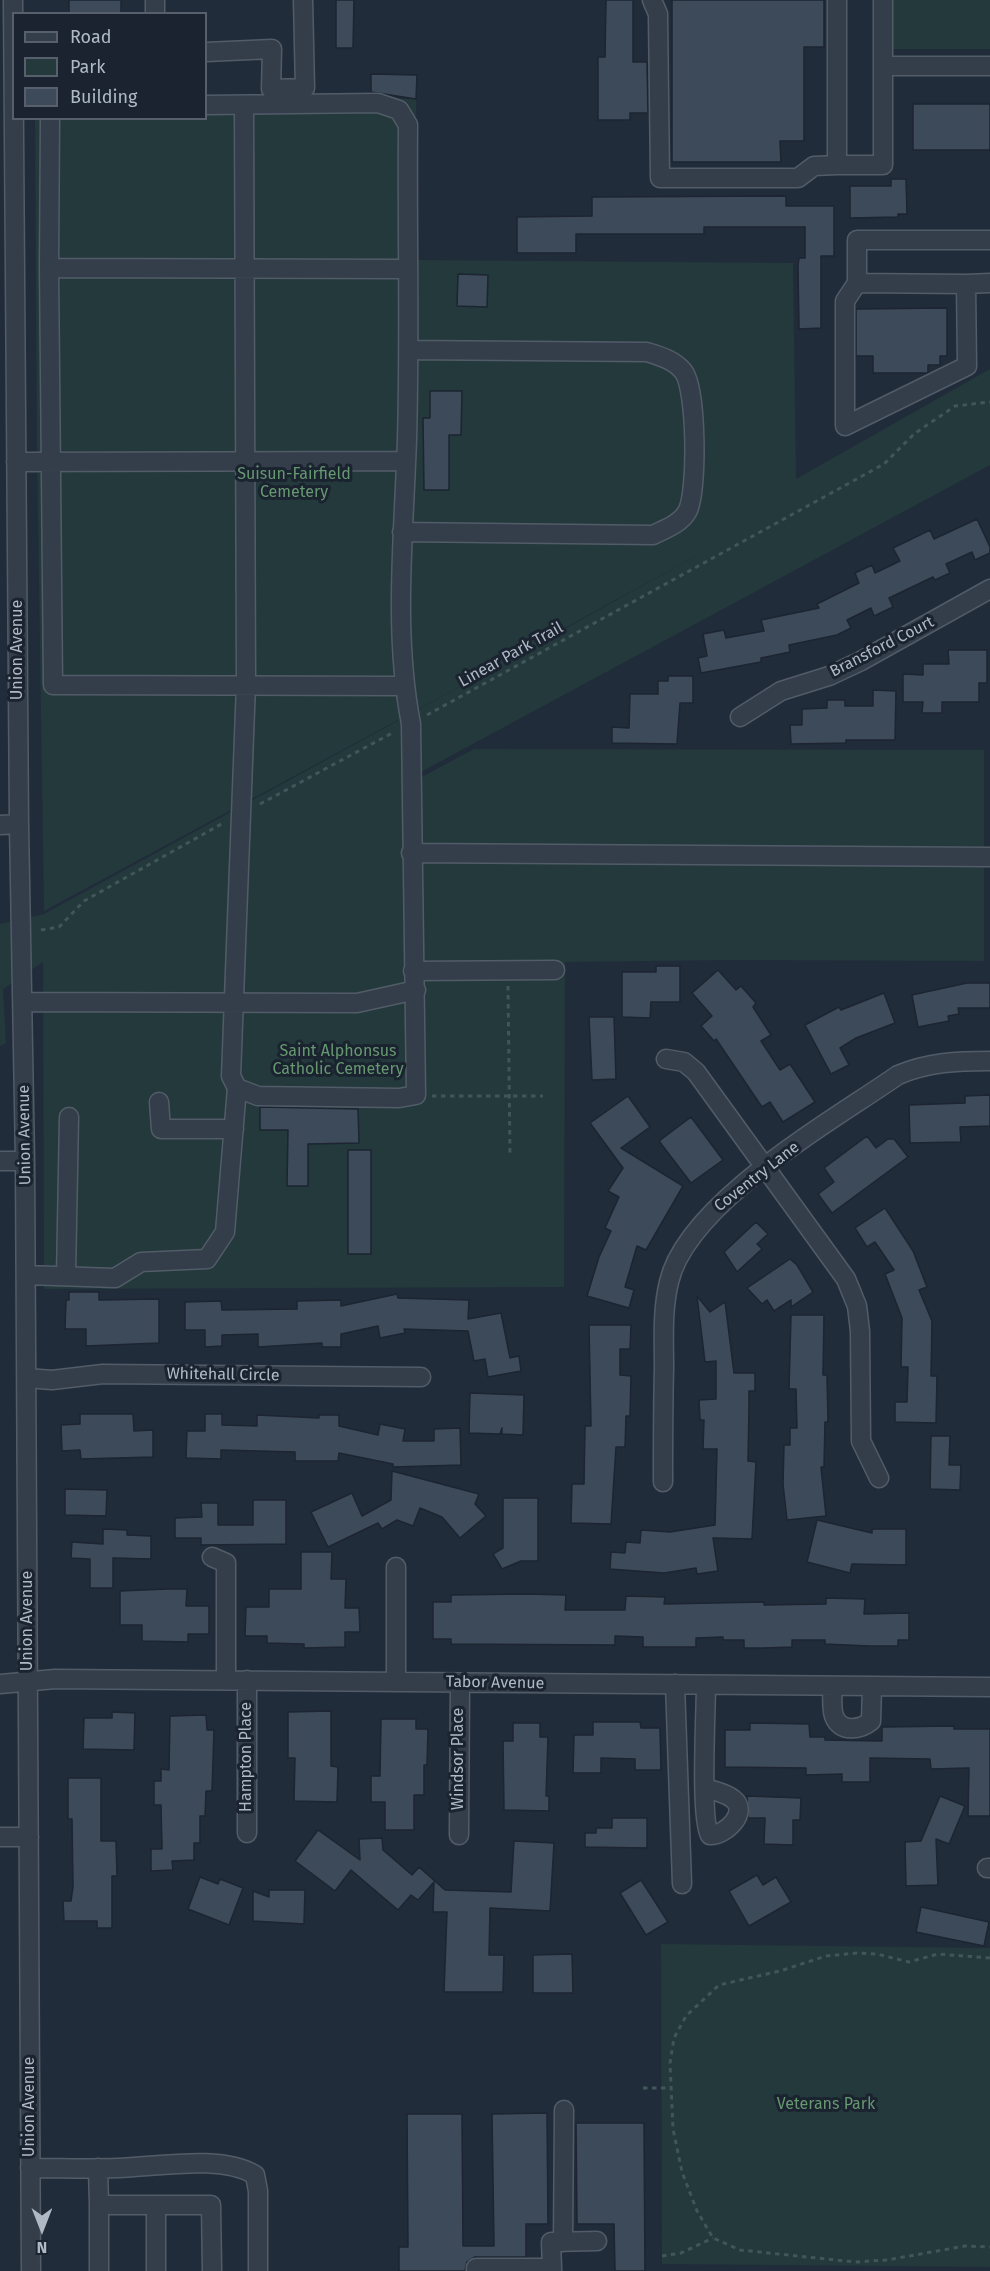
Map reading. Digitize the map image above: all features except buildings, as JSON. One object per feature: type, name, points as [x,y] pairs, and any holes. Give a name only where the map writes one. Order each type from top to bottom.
[{"type":"street","points":[[207,52],[272,49],[271,89],[305,88],[303,0]]},
{"type":"street","points":[[652,0],[658,14],[660,178],[798,178],[814,166],[883,165],[883,0]]},
{"type":"street","points":[[837,0],[837,165]]},
{"type":"street","points":[[883,66],[990,66]]},
{"type":"street","points":[[207,105],[378,103],[399,110],[408,125],[406,269],[409,350],[402,532],[404,686],[411,724],[412,971],[416,990],[416,1095],[399,1098],[258,1096],[237,1088]]},
{"type":"street","points":[[26,1275],[115,1278],[141,1262],[207,1259],[225,1232],[237,1088],[231,1076],[246,684],[244,106]]},
{"type":"street","name":"Union Avenue","points":[[13,120],[19,824],[27,1378],[31,2271]]},
{"type":"street","points":[[50,120],[53,685],[404,686]]},
{"type":"street","points":[[966,284],[967,366],[845,426],[845,301],[857,283],[857,240],[990,240]]},
{"type":"street","points":[[49,268],[406,269]]},
{"type":"street","points":[[857,283],[990,283]]},
{"type":"street","points":[[402,532],[653,535],[674,525],[687,512],[693,494],[692,394],[684,372],[664,357],[647,352],[409,350]]},
{"type":"street","points":[[16,462],[406,461]]},
{"type":"street","name":"Bransford Court","points":[[740,717],[781,691],[829,676],[861,661],[990,589]]},
{"type":"street","points":[[0,825],[19,824]]},
{"type":"street","points":[[411,853],[990,857]]},
{"type":"street","points":[[412,971],[555,970]]},
{"type":"street","points":[[23,1002],[357,1003],[416,990]]},
{"type":"street","points":[[666,1059],[684,1062],[696,1072],[846,1279],[857,1306],[860,1332],[861,1441],[879,1478]]},
{"type":"street","name":"Coventry Lane","points":[[663,1482],[664,1309],[669,1280],[693,1232],[720,1204],[765,1168],[898,1075],[923,1065],[950,1061],[990,1061]]},
{"type":"street","points":[[159,1102],[161,1129],[234,1129]]},
{"type":"street","points":[[66,1276],[69,1117]]},
{"type":"street","points":[[0,1161],[25,1161]]},
{"type":"street","name":"Whitehall Circle","points":[[27,1378],[52,1380],[103,1374],[421,1377]]},
{"type":"street","points":[[226,1559],[226,1680]]},
{"type":"street","points":[[396,1566],[396,1681]]},
{"type":"street","name":"Tabor Avenue","points":[[0,1684],[28,1681],[247,1680],[990,1687]]},
{"type":"street","name":"Hampton Place","points":[[247,1680],[247,1833]]},
{"type":"street","name":"Windsor Place","points":[[459,1835],[460,1683]]},
{"type":"street","points":[[675,1684],[682,1884]]},
{"type":"street","points":[[705,1788],[706,1685]]},
{"type":"street","points":[[832,1686],[833,1715],[842,1726],[849,1728],[863,1727],[871,1720],[872,1686]]},
{"type":"street","points":[[0,1837],[29,1837]]},
{"type":"street","points":[[563,2242],[564,2110]]},
{"type":"street","points":[[30,2168],[98,2168],[169,2164],[241,2167],[255,2175],[258,2191],[258,2271]]},
{"type":"street","points":[[98,2168],[99,2271]]},
{"type":"street","points":[[99,2205],[211,2205],[212,2271]]},
{"type":"street","points":[[156,2205],[156,2271]]},
{"type":"street","points":[[476,2271],[476,2268],[552,2270],[551,2242],[597,2241]]},
{"type":"path","name":"Linear Park Trail","points":[[41,930],[59,927],[84,901],[884,464],[914,434],[955,406],[990,402]]},
{"type":"path","points":[[508,970],[510,1155]]},
{"type":"path","points":[[416,1095],[543,1096]]},
{"type":"path","points":[[990,1958],[980,1955],[938,1954],[909,1962],[857,1953],[826,1956],[780,1971],[720,1985],[686,2016],[674,2038],[670,2063],[674,2129],[682,2172],[697,2211],[713,2238],[740,2250],[855,2262],[887,2260],[965,2246],[990,2247]]},
{"type":"path","points":[[642,2088],[671,2088]]},
{"type":"path","points":[[662,2256],[681,2253],[713,2238]]},
{"type":"green space","points":[[889,0],[990,0],[990,49],[890,49]]},
{"type":"green space","points":[[207,97],[416,99],[417,260],[793,263],[796,479],[990,369],[990,465],[406,780],[407,785],[474,749],[984,750],[984,961],[565,962],[564,1287],[44,1289],[43,962],[3,989],[6,1043],[0,1046],[0,924],[44,914],[487,672],[44,911],[35,120],[207,120]],"holes":[[[712,547],[561,631],[561,630]]]},
{"type":"green space","name":"Veterans Park","points":[[661,1944],[990,1948],[990,2267],[662,2264]]},
{"type":"park label","name":"Suisun-Fairfield Cemetery","points":[[294,484]]},
{"type":"park label","name":"Saint Alphonsus Catholic Cemetery","points":[[338,1061]]}]
